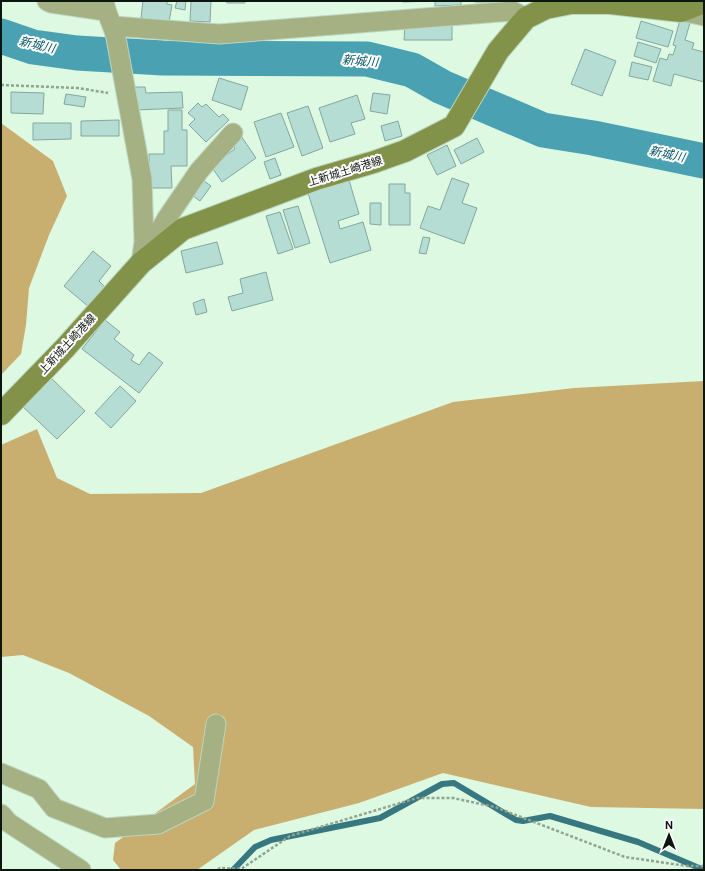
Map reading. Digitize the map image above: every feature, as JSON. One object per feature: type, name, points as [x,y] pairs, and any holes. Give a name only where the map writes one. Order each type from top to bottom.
[{"type":"main road","name":"上新城土崎港線","points":[[1,414],[65,348],[141,264],[183,229],[316,178],[374,162],[404,151],[454,126],[498,51],[526,18],[546,8],[571,2],[610,3],[681,11],[704,2]]},
{"type":"street","points":[[47,1],[110,19],[219,34],[513,11],[526,18]]},
{"type":"street","points":[[681,11],[704,16]]},
{"type":"street","points":[[110,19],[125,87],[142,180],[144,242],[141,264]]},
{"type":"street","points":[[141,264],[167,218],[199,171],[233,133]]},
{"type":"street","points":[[1,773],[39,789],[54,808],[105,828],[158,824],[204,802],[216,724]]},
{"type":"street","points":[[1,814],[9,823],[81,870]]},
{"type":"path","points":[[1,85],[78,88],[125,87]]},
{"type":"path","points":[[218,870],[220,868],[241,869],[290,836],[417,798],[453,798],[495,807],[626,857],[687,866],[704,866]]},
{"type":"shaded area","points":[[1,123],[53,161],[67,196],[49,235],[29,288],[26,325],[21,354],[1,375]]},
{"type":"shaded area","points":[[704,381],[704,809],[591,807],[443,773],[359,803],[254,830],[197,870],[121,870],[113,860],[115,843],[195,784],[193,747],[149,716],[69,673],[23,655],[1,657],[1,445],[37,429],[57,478],[90,494],[201,493],[453,402],[574,388]]},
{"type":"building","points":[[143,1],[167,1],[167,4],[172,5],[169,22],[141,18]]},
{"type":"building","points":[[177,1],[186,1],[185,10],[175,8]]},
{"type":"building","points":[[191,1],[211,1],[210,22],[190,21]]},
{"type":"building","points":[[226,1],[245,1],[245,3],[227,3]]},
{"type":"building","points":[[403,1],[432,1],[403,2]]},
{"type":"building","points":[[435,1],[461,1],[461,5],[435,6]]},
{"type":"building","points":[[494,1],[494,2],[475,2]]},
{"type":"building","points":[[680,20],[690,23],[685,40],[694,43],[692,49],[704,52],[704,82],[674,74],[671,86],[653,81],[660,58],[667,60],[669,54],[673,55],[676,46],[673,45]]},
{"type":"building","points":[[641,21],[673,31],[668,47],[636,38]]},
{"type":"building","points":[[405,24],[452,24],[452,40],[404,40]]},
{"type":"building","points":[[638,42],[661,49],[656,63],[634,56]]},
{"type":"building","points":[[585,49],[616,61],[602,96],[571,84]]},
{"type":"building","points":[[632,62],[652,67],[648,80],[629,76]]},
{"type":"building","points":[[219,78],[248,87],[241,110],[212,100]]},
{"type":"building","points":[[135,87],[145,87],[146,93],[182,92],[183,108],[136,110]]},
{"type":"building","points":[[11,92],[44,93],[43,114],[11,113]]},
{"type":"building","points":[[373,93],[390,95],[387,114],[370,111]]},
{"type":"building","points":[[66,94],[86,97],[84,107],[64,104]]},
{"type":"building","points":[[357,95],[365,119],[351,123],[355,134],[330,142],[319,108]]},
{"type":"building","points":[[198,103],[202,107],[206,104],[219,117],[223,114],[229,120],[206,142],[189,125],[195,119],[188,113]]},
{"type":"building","points":[[308,106],[323,148],[302,156],[287,113]]},
{"type":"building","points":[[168,110],[182,110],[182,130],[187,130],[187,166],[171,166],[172,188],[149,188],[149,154],[164,154],[164,131],[168,131]]},
{"type":"building","points":[[281,113],[294,147],[266,157],[254,122]]},
{"type":"building","points":[[119,120],[119,136],[81,136],[81,121]]},
{"type":"building","points":[[398,121],[402,136],[385,141],[381,126]]},
{"type":"building","points":[[33,123],[71,123],[71,139],[33,140]]},
{"type":"building","points":[[241,136],[256,158],[222,182],[211,166],[235,149],[231,143]]},
{"type":"building","points":[[477,138],[484,152],[461,164],[454,150]]},
{"type":"building","points":[[447,145],[456,166],[437,175],[427,155]]},
{"type":"building","points":[[275,158],[281,175],[270,179],[264,162]]},
{"type":"building","points":[[200,178],[211,186],[200,201],[189,193]]},
{"type":"building","points":[[452,178],[469,184],[462,203],[477,208],[464,244],[420,228],[428,206],[440,210]]},
{"type":"building","points":[[349,180],[359,214],[338,221],[340,229],[363,222],[371,250],[330,263],[308,193]]},
{"type":"building","points":[[389,184],[405,184],[405,193],[410,193],[410,225],[389,225]]},
{"type":"building","points":[[370,203],[381,203],[381,225],[370,224]]},
{"type":"building","points":[[298,206],[310,243],[295,248],[283,210]]},
{"type":"building","points":[[280,212],[293,249],[278,254],[266,216]]},
{"type":"building","points":[[423,237],[430,238],[426,254],[419,253]]},
{"type":"building","points":[[217,242],[223,264],[186,273],[181,251]]},
{"type":"building","points":[[93,251],[111,266],[99,281],[105,287],[89,307],[64,286]]},
{"type":"building","points":[[266,272],[273,300],[232,311],[228,297],[243,293],[240,279]]},
{"type":"building","points":[[204,299],[207,312],[196,315],[193,303]]},
{"type":"building","points":[[105,320],[120,332],[114,339],[134,355],[131,360],[139,365],[149,352],[163,363],[139,393],[82,349]]},
{"type":"building","points":[[49,376],[85,411],[57,439],[21,405]]},
{"type":"building","points":[[120,386],[136,401],[111,428],[95,413]]},
{"type":"waterway","name":"新城川","points":[[1,36],[33,47],[77,53],[163,58],[367,59],[412,70],[442,87],[543,130],[593,138],[704,161]]},
{"type":"waterway","points":[[233,870],[255,847],[271,840],[380,818],[442,784],[454,783],[516,820],[523,821],[550,816],[638,842],[704,870]]}]
